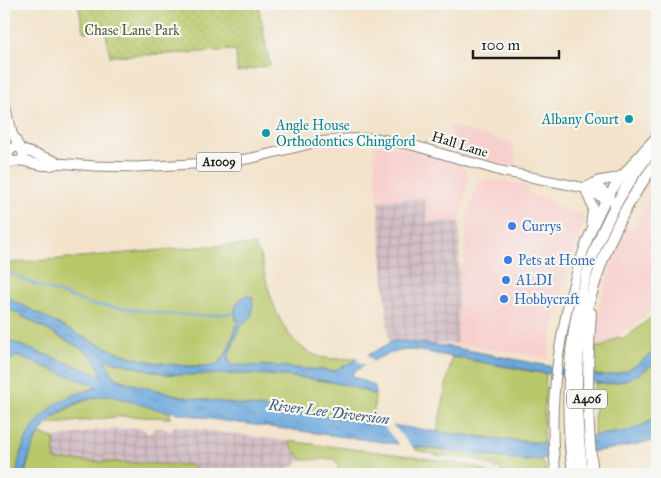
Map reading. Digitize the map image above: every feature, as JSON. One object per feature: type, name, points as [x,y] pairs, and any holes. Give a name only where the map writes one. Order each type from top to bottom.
[{"type":"highway","name":"A406","points":[[573,474],[568,399],[580,295],[609,216],[634,174],[657,145]]},
{"type":"highway","name":"A406","points":[[583,474],[578,414],[579,363],[577,327],[612,235],[635,194],[657,162]]},
{"type":"highway","name":"A406","points":[[577,327],[587,367],[587,415],[593,474]]},
{"type":"main road","points":[[4,95],[12,133],[23,156],[12,162],[7,152],[12,133]]},
{"type":"main road","points":[[579,266],[609,199],[632,166],[657,136]]},
{"type":"main road","name":"Hall Lane","points":[[21,149],[58,163],[137,167],[229,162],[318,142],[346,138],[375,138],[412,144],[501,171],[587,187],[596,186],[605,191],[609,199]]},
{"type":"main road","points":[[7,152],[14,147],[21,149]]},
{"type":"main road","name":"Hall Lane","points":[[12,162],[54,166],[58,163]]},
{"type":"main road","points":[[587,237],[624,174],[632,166]]},
{"type":"main road","name":"A1009","points":[[587,187],[602,180],[617,178],[624,174]]},
{"type":"main road","points":[[555,470],[553,432],[554,386],[577,327],[579,266],[593,208],[587,187]]},
{"type":"shaded area","points":[[450,126],[512,143],[517,168],[454,152]]},
{"type":"shaded area","points":[[373,145],[392,145],[422,151],[465,169],[469,176],[460,221],[427,222],[424,198],[378,201]]},
{"type":"shaded area","points":[[484,179],[527,186],[530,195],[544,198],[562,208],[582,214],[584,220],[557,308],[548,358],[457,344],[457,270],[465,262],[467,217],[479,181],[482,182]]},
{"type":"shaded area","points":[[657,182],[657,306],[627,330],[623,329],[618,337],[602,347],[596,347],[599,309],[613,258],[624,228],[634,227]]},
{"type":"shaded area","points":[[424,198],[428,222],[460,221],[457,344],[389,343],[378,201]]},
{"type":"shaded area","points":[[174,426],[287,441],[302,460],[281,474],[202,474],[190,465],[55,460],[54,438],[98,430],[142,428],[148,434],[157,427],[172,430]]},
{"type":"green space","name":"Chase Lane Park","points":[[78,4],[258,4],[270,65],[237,72],[236,50],[110,56],[105,28],[84,32]]},
{"type":"green space","points":[[255,245],[256,250],[260,254],[272,300],[285,328],[294,340],[306,350],[320,357],[359,359],[333,371],[274,366],[230,365],[228,357],[241,325],[252,317],[235,318],[237,323],[229,348],[222,359],[212,366],[151,362],[98,344],[4,296],[4,260],[11,263],[209,246]]},
{"type":"green space","points":[[4,306],[89,353],[95,359],[103,377],[4,339]]},
{"type":"green space","points":[[657,313],[657,349],[636,365],[621,373],[603,376],[592,373],[596,347],[602,347],[618,337],[624,339]]},
{"type":"green space","points":[[4,351],[6,352],[5,356],[12,359],[17,356],[98,387],[84,391],[27,437],[20,456],[17,474],[4,474]]},
{"type":"green space","points":[[452,357],[546,374],[543,443],[437,432]]},
{"type":"green space","points":[[104,359],[122,364],[166,374],[286,376],[347,385],[375,395],[374,413],[382,425],[185,397],[128,383],[114,377]]},
{"type":"green space","points":[[657,361],[657,418],[632,430],[594,436],[595,383],[620,381],[643,371]]},
{"type":"green space","points":[[103,396],[111,396],[170,411],[170,418],[124,416],[45,425],[58,414],[72,406]]},
{"type":"green space","points":[[40,434],[54,438],[55,460],[190,465],[202,474],[180,474],[167,468],[166,474],[25,474],[32,447]]},
{"type":"green space","points":[[287,441],[411,456],[478,467],[490,474],[437,474],[367,467],[354,474],[339,474],[335,459],[302,460]]},
{"type":"green space","points":[[413,447],[527,461],[539,459],[545,466],[547,474],[504,474],[501,472],[500,467],[496,468],[475,459],[440,456],[416,450]]},
{"type":"water","points":[[246,295],[253,297],[252,317],[243,323],[237,321],[235,309],[237,303]]},
{"type":"water","points":[[4,296],[114,351],[145,360],[187,366],[207,367],[217,364],[228,351],[237,323],[241,325],[228,357],[228,361],[232,365],[333,371],[393,341],[403,341],[452,347],[599,376],[625,371],[657,349],[657,361],[645,370],[633,377],[606,384],[420,351],[401,351],[384,356],[352,373],[353,376],[375,386],[375,395],[347,385],[319,380],[248,374],[166,374],[104,359],[114,377],[128,383],[185,397],[492,439],[543,443],[632,430],[657,418],[657,440],[618,448],[527,461],[217,420],[156,409],[111,396],[84,400],[60,412],[50,421],[35,442],[25,474],[17,474],[21,450],[32,428],[40,419],[58,403],[73,395],[98,387],[17,356],[12,359],[5,356],[4,339],[103,376],[95,359],[89,353],[4,306]]},
{"type":"pier","points":[[366,353],[373,362],[366,366],[356,360]]},
{"type":"pier","points":[[382,424],[392,424],[413,448],[401,447]]},
{"type":"pier","points":[[560,438],[561,458],[546,460],[545,440]]},
{"type":"waterway","points":[[4,270],[34,284],[90,304],[165,314],[203,316],[234,313]]},
{"type":"place","name":"Albany Court","points":[[629,119]]},
{"type":"place","name":"Angle House Orthodontics Chingford","points":[[266,133]]},
{"type":"place","name":"Currys","points":[[512,226]]},
{"type":"place","name":"Pets at Home","points":[[508,260]]},
{"type":"place","name":"ALDI","points":[[506,280]]},
{"type":"place","name":"Hobbycraft","points":[[504,299]]},
{"type":"water label","name":"River Lee Diversion","points":[[329,412]]}]
